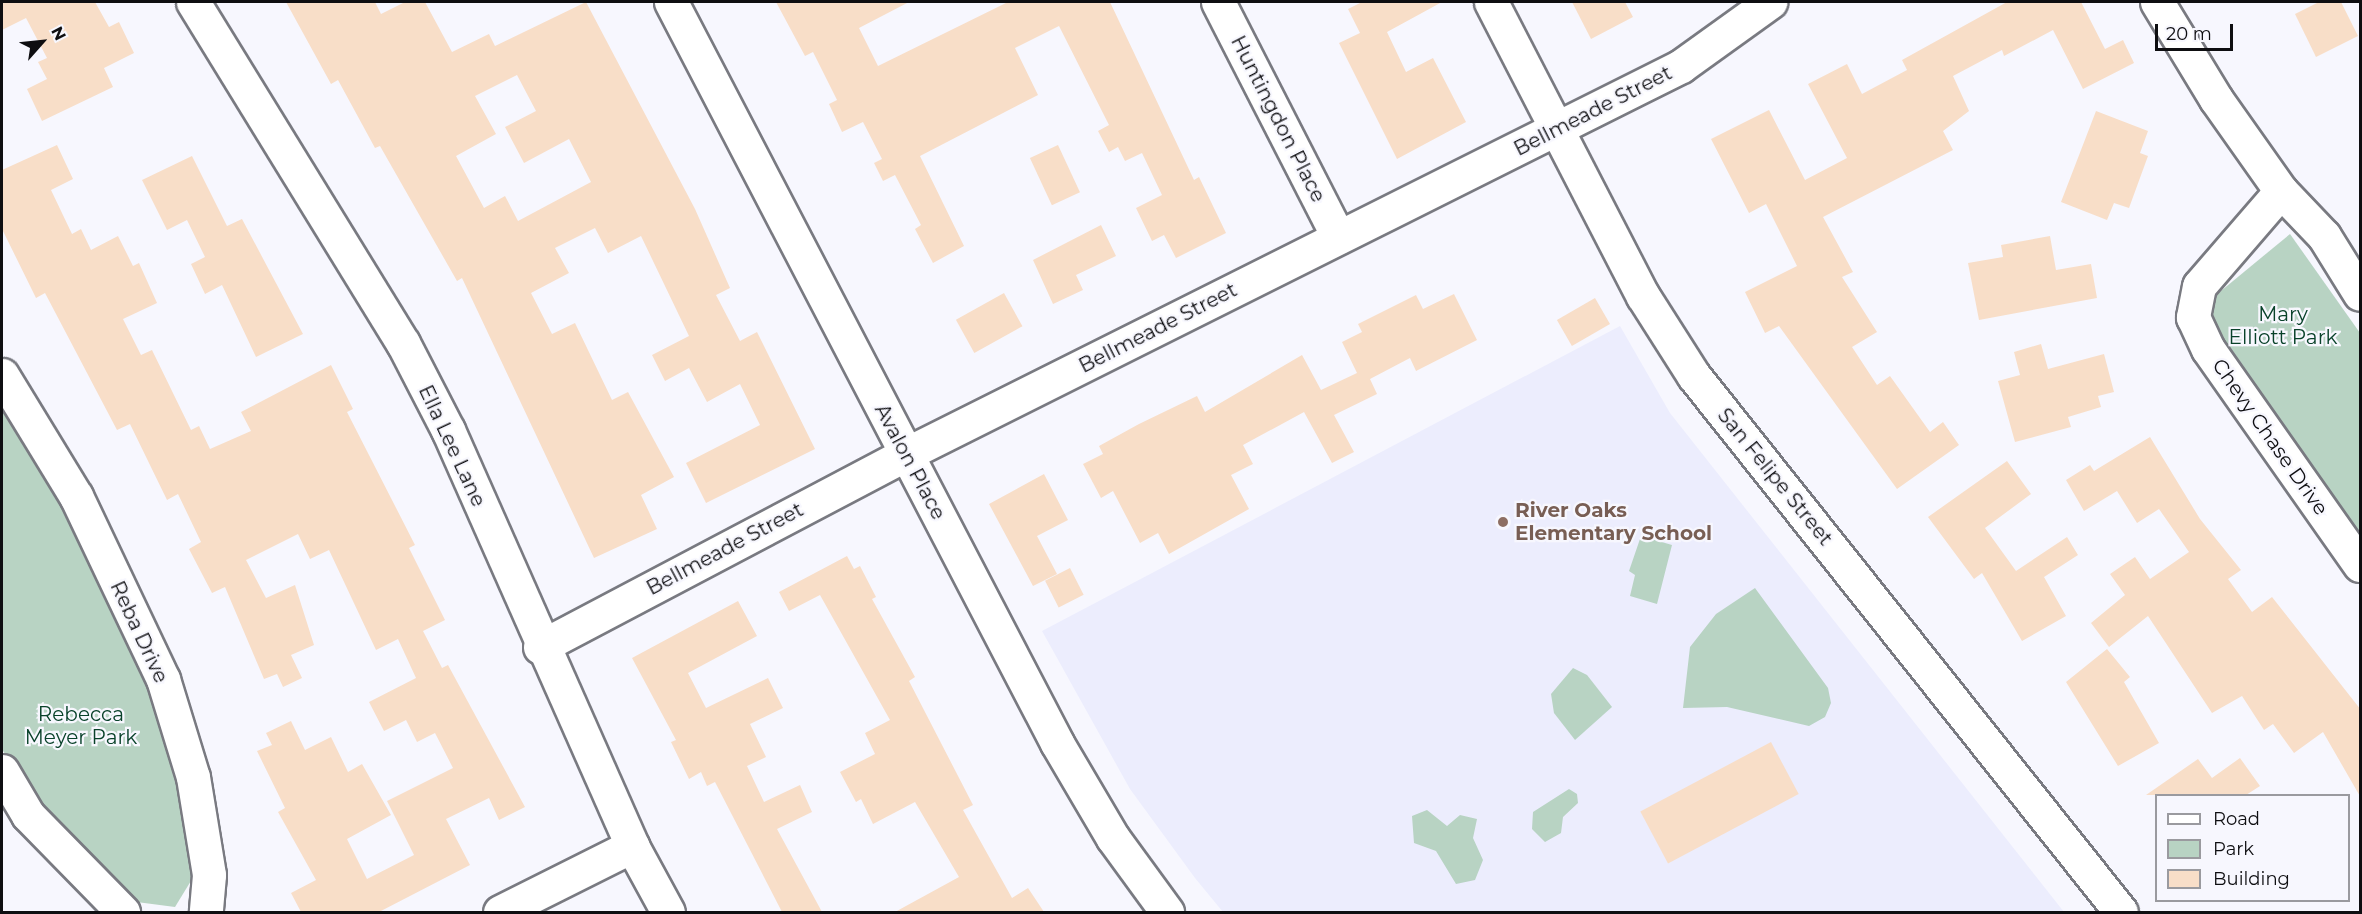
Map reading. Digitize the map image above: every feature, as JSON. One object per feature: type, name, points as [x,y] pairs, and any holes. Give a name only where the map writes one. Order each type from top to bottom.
[{"type":"street","name":"Ella Lee Lane","points":[[193,2],[403,343],[448,430],[540,647],[632,846],[668,912]]},
{"type":"street","name":"Avalon Place","points":[[670,2],[1057,743],[1113,838],[1167,912]]},
{"type":"street","name":"Huntingdon Place","points":[[1218,2],[1338,237]]},
{"type":"street","name":"San Felipe Street","points":[[1491,2],[1644,296],[1694,376],[2121,912]]},
{"type":"street","name":"Bellmeade Street","points":[[540,647],[906,454],[1338,237],[1558,130],[1681,66],[1770,2]]},
{"type":"street","points":[[2157,2],[2281,191],[2324,236],[2361,294]]},
{"type":"street","name":"Chevy Chase Drive","points":[[2281,191],[2199,286],[2193,317],[2208,349],[2361,565]]},
{"type":"street","name":"Reba Drive","points":[[2,375],[76,496],[163,679],[193,777],[209,875],[206,912]]},
{"type":"street","points":[[2,771],[28,815],[123,912]]},
{"type":"street","points":[[500,912],[632,846]]},
{"type":"shaded area","name":"River Oaks Elementary School","points":[[1620,326],[1670,413],[2064,912],[1223,912],[1195,878],[1130,789],[1042,631]]},
{"type":"green space","name":"Mary Elliott Park","points":[[2290,234],[2360,333],[2360,536],[2207,317],[2210,300]]},
{"type":"green space","name":"Rebecca Meyer Park","points":[[2,397],[65,502],[152,684],[182,780],[197,871],[175,907],[129,901],[37,808],[2,749]]},
{"type":"green space","points":[[1641,536],[1672,545],[1657,604],[1630,596],[1635,575],[1629,571]]},
{"type":"green space","points":[[1755,588],[1828,688],[1831,703],[1825,717],[1809,726],[1727,707],[1683,708],[1690,647],[1716,614]]},
{"type":"green space","points":[[1573,668],[1587,675],[1612,707],[1575,740],[1554,713],[1551,694]]},
{"type":"green space","points":[[1569,789],[1577,794],[1578,803],[1563,817],[1561,833],[1545,842],[1532,829],[1533,812]]},
{"type":"green space","points":[[1427,810],[1447,826],[1460,815],[1477,819],[1473,838],[1483,860],[1475,880],[1456,884],[1436,851],[1414,843],[1412,816]]},
{"type":"building","points":[[2,2],[95,2],[109,27],[119,22],[134,53],[104,68],[113,87],[42,121],[27,89],[47,79],[38,62],[47,58],[26,18],[2,30]]},
{"type":"building","points":[[286,2],[375,2],[381,14],[405,2],[425,2],[452,52],[489,34],[495,46],[586,2],[695,209],[730,288],[716,295],[740,341],[757,332],[815,449],[706,503],[686,463],[760,425],[740,384],[707,402],[689,368],[665,381],[652,355],[689,336],[641,236],[608,253],[595,228],[555,248],[569,273],[531,293],[552,334],[575,323],[612,400],[628,392],[674,477],[641,495],[657,529],[594,558],[462,278],[457,281],[380,146],[375,148],[338,80],[331,84]],"holes":[[[517,75],[536,111],[505,127],[524,163],[569,139],[591,182],[518,221],[505,196],[484,208],[456,156],[496,134],[475,96]]]},
{"type":"building","points":[[776,2],[909,2],[859,28],[878,66],[1008,2],[1110,2],[1194,180],[1199,177],[1226,233],[1176,258],[1164,235],[1152,241],[1136,208],[1162,195],[1142,153],[1125,161],[1118,147],[1109,152],[1098,131],[1109,125],[1059,26],[1015,48],[1038,95],[920,156],[964,246],[933,263],[915,229],[921,225],[895,175],[883,181],[874,163],[882,159],[863,122],[842,132],[829,104],[837,100],[813,52],[805,56]]},
{"type":"building","points":[[1362,2],[1442,2],[1387,32],[1406,72],[1433,58],[1466,122],[1397,159],[1339,43],[1360,33],[1348,9]]},
{"type":"building","points":[[1572,2],[1625,2],[1633,17],[1591,39]]},
{"type":"building","points":[[2007,2],[2081,2],[2105,49],[2123,40],[2134,63],[2083,89],[2053,30],[2004,56],[2002,50],[1953,76],[1969,111],[1943,131],[1953,150],[1823,217],[1853,272],[1842,277],[1877,332],[1852,347],[1877,385],[1890,376],[1930,432],[1943,422],[1959,445],[1897,489],[1779,326],[1765,333],[1745,292],[1797,266],[1766,204],[1749,213],[1711,139],[1769,110],[1805,180],[1847,158],[1808,84],[1847,64],[1862,94],[1907,70],[1902,60]]},
{"type":"building","points":[[2319,2],[2341,2],[2358,36],[2316,57],[2295,14]]},
{"type":"building","points":[[2096,111],[2148,131],[2140,153],[2148,156],[2129,208],[2114,203],[2107,220],[2061,202]]},
{"type":"building","points":[[57,145],[73,179],[51,190],[72,234],[81,229],[91,250],[118,236],[133,266],[139,263],[157,303],[123,319],[141,355],[152,350],[191,430],[199,426],[210,449],[251,431],[241,412],[331,365],[353,409],[347,412],[415,545],[409,548],[445,620],[423,631],[442,668],[448,665],[525,807],[499,820],[489,798],[446,819],[470,865],[379,912],[301,912],[291,893],[316,880],[278,812],[285,808],[257,751],[272,745],[266,733],[291,721],[305,750],[331,737],[348,772],[362,764],[391,815],[347,839],[367,879],[414,855],[387,801],[453,768],[435,733],[417,742],[406,720],[384,731],[369,702],[416,678],[398,639],[376,650],[329,550],[310,559],[298,534],[246,560],[266,598],[295,585],[314,645],[291,655],[302,678],[283,687],[277,674],[264,679],[225,587],[212,593],[189,549],[201,542],[178,494],[167,500],[130,424],[117,430],[45,293],[36,298],[2,229],[2,170]]},
{"type":"building","points":[[1058,145],[1080,192],[1052,205],[1030,158]]},
{"type":"building","points":[[192,156],[227,226],[242,219],[303,334],[256,357],[222,285],[205,294],[191,264],[205,257],[187,220],[167,230],[142,180]]},
{"type":"building","points":[[1101,225],[1116,256],[1076,275],[1083,290],[1053,304],[1033,260]]},
{"type":"building","points":[[2050,236],[2056,270],[2091,264],[2097,298],[1979,320],[1968,263],[2003,257],[2001,245]]},
{"type":"building","points":[[1004,293],[1022,326],[974,353],[956,320]]},
{"type":"building","points":[[1454,294],[1477,340],[1416,371],[1410,358],[1370,379],[1377,394],[1334,415],[1354,452],[1332,463],[1304,412],[1243,445],[1253,464],[1231,475],[1249,509],[1169,554],[1158,533],[1140,543],[1113,491],[1101,498],[1083,464],[1103,454],[1099,446],[1139,424],[1197,396],[1205,412],[1302,355],[1321,390],[1357,373],[1342,342],[1362,332],[1358,324],[1416,295],[1423,309]]},
{"type":"building","points":[[1595,298],[1610,324],[1572,346],[1557,320]]},
{"type":"building","points":[[2041,344],[2048,369],[2104,354],[2114,392],[2098,396],[2101,407],[2068,417],[2071,427],[2015,442],[1998,381],[2020,375],[2014,352]]},
{"type":"building","points":[[2150,437],[2200,519],[2241,570],[2228,579],[2252,612],[2272,597],[2361,710],[2361,798],[2323,732],[2294,753],[2273,724],[2264,730],[2242,696],[2212,713],[2148,616],[2109,647],[2091,623],[2125,595],[2110,574],[2135,557],[2150,579],[2189,552],[2159,509],[2137,523],[2117,491],[2084,511],[2066,480],[2090,465],[2094,471]]},
{"type":"building","points":[[2007,461],[2031,494],[1985,528],[2016,571],[2067,537],[2078,555],[2044,577],[2066,616],[2022,641],[1982,573],[1974,579],[1928,517]]},
{"type":"building","points":[[1044,474],[1068,520],[1037,536],[1057,574],[1033,586],[989,504]]},
{"type":"building","points":[[847,556],[854,569],[860,566],[876,597],[872,599],[915,677],[909,681],[973,805],[963,810],[1012,898],[1028,888],[1044,912],[895,912],[959,877],[915,802],[873,824],[861,799],[856,802],[840,772],[875,754],[865,733],[890,720],[820,595],[789,611],[779,592]]},
{"type":"building","points":[[1070,568],[1084,595],[1059,607],[1045,581]]},
{"type":"building","points":[[738,601],[757,636],[688,673],[706,708],[768,678],[783,708],[750,724],[766,757],[747,766],[764,802],[800,785],[812,812],[777,829],[822,912],[782,912],[715,782],[707,786],[701,772],[689,779],[671,742],[676,740],[632,658]]},
{"type":"building","points":[[2107,649],[2130,677],[2124,682],[2159,743],[2118,766],[2066,682]]},
{"type":"building","points":[[1771,742],[1799,794],[1668,864],[1640,811]]},
{"type":"building","points":[[2240,758],[2260,786],[2248,794],[2146,795],[2198,759],[2212,778]]},
{"type":"place","name":"River Oaks Elementary School","points":[[1503,522]]}]
